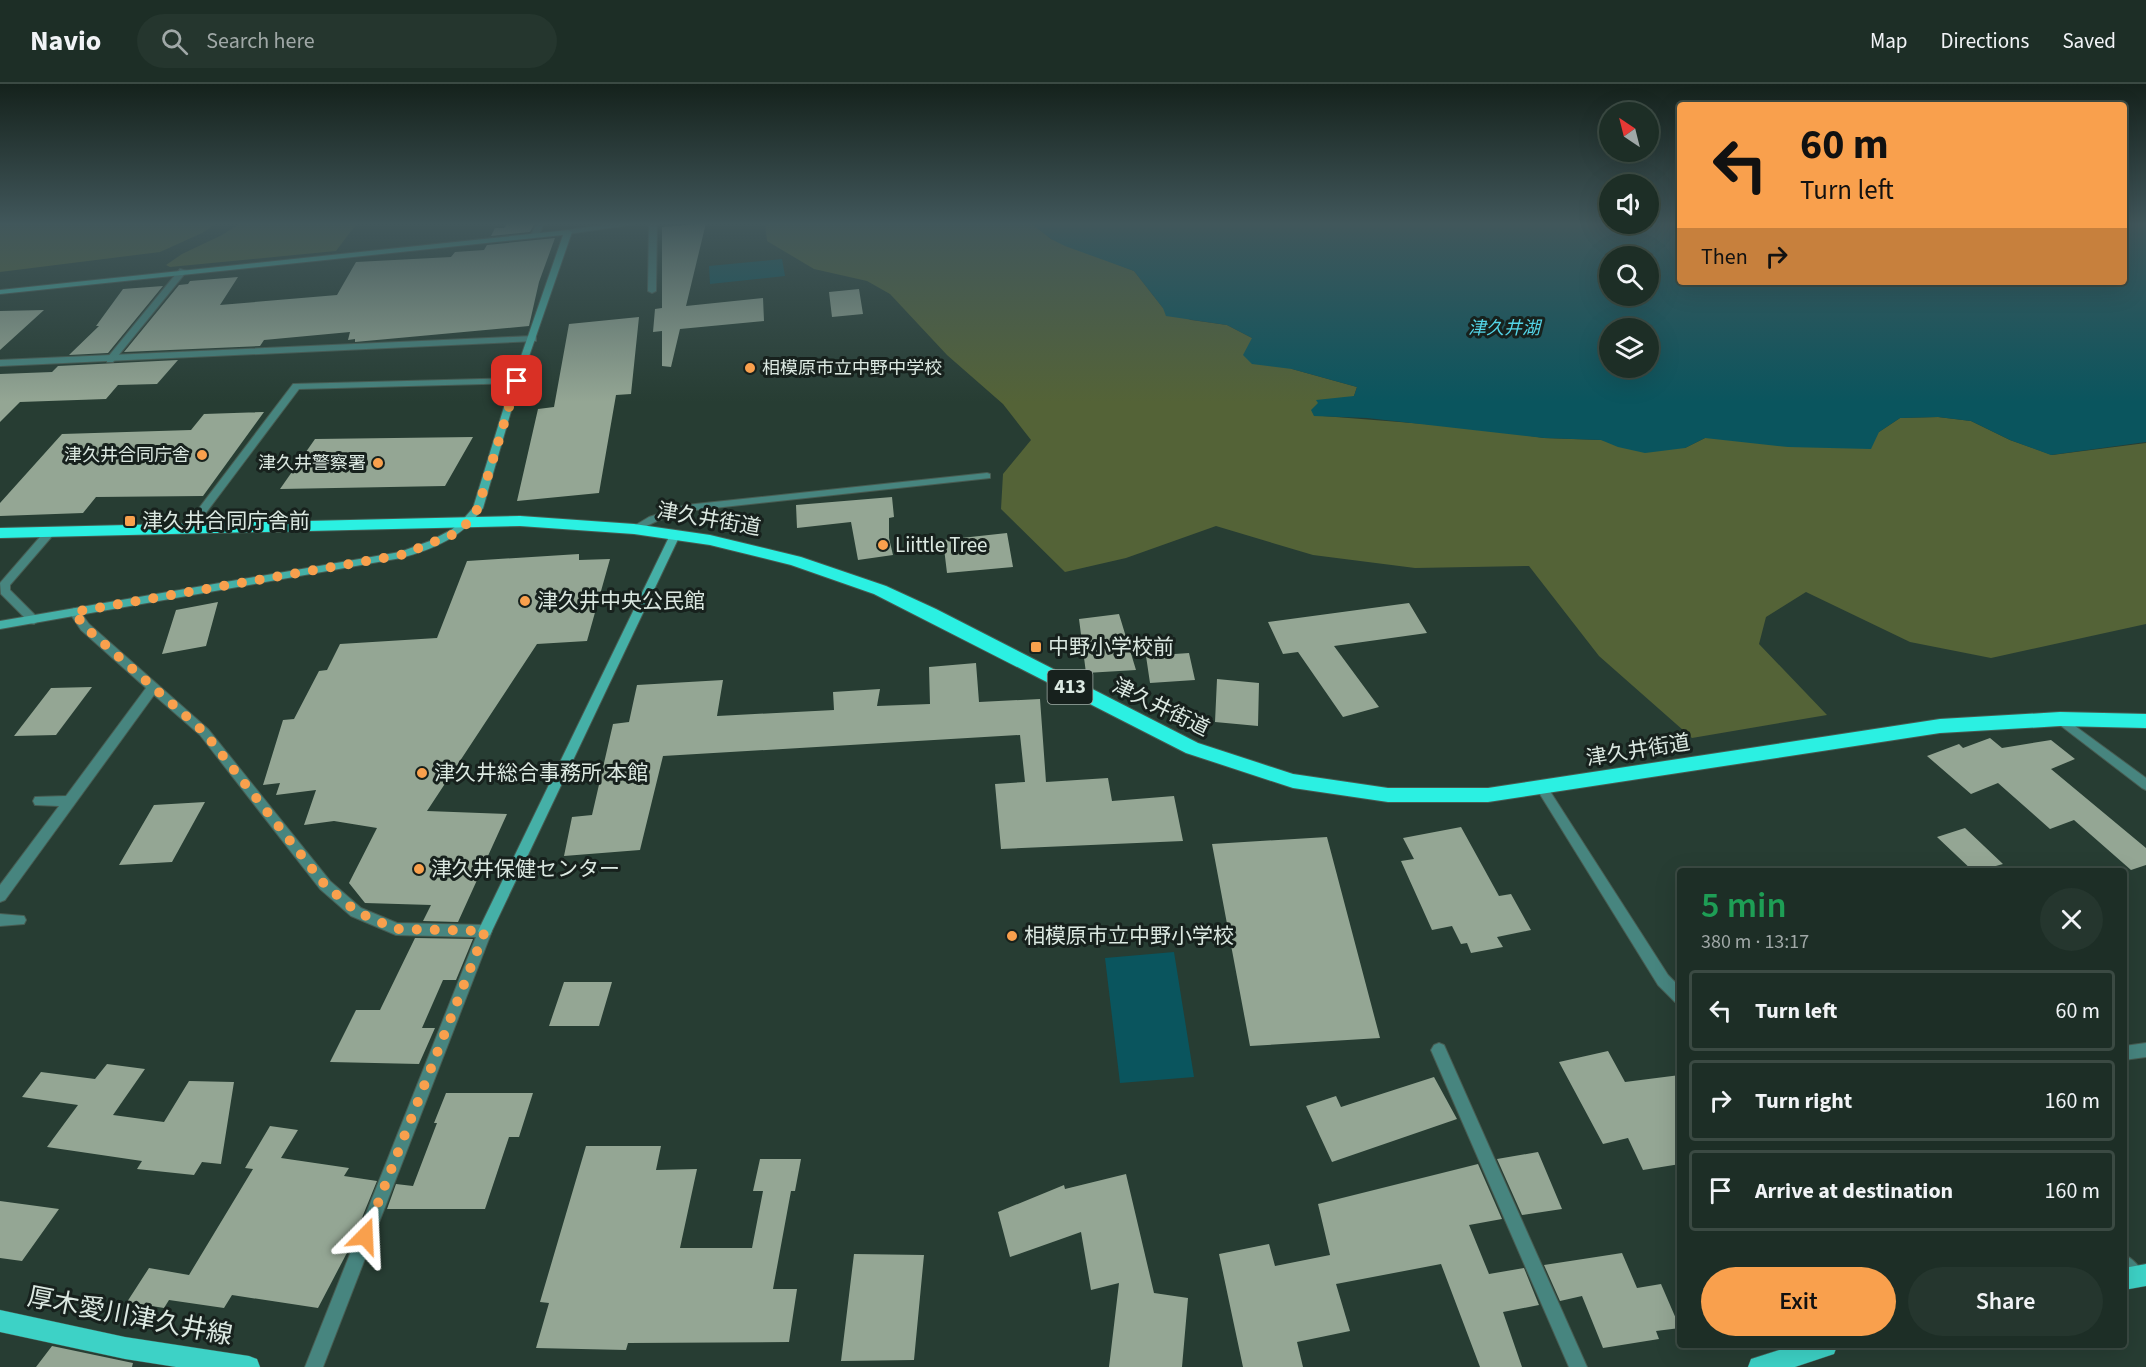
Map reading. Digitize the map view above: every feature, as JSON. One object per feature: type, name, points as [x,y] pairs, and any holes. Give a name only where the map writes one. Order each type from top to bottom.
[{"type":"highway","name":"津久井街道","points":[[0,533],[520,521],[634,529],[675,535],[774,554],[880,590],[943,620],[1156,732],[1251,770],[1318,786],[1397,796],[1472,796],[1542,788],[1940,726],[2060,719],[2146,721]]},
{"type":"main road","name":"厚木愛川津久井線","points":[[0,1321],[189,1363],[249,1367]]},
{"type":"main road","points":[[1759,1367],[1820,1348]]},
{"type":"street","points":[[0,292],[80,283]]},
{"type":"street","points":[[110,360],[173,283]]},
{"type":"street","points":[[0,625],[401,555],[454,534],[470,521],[478,508],[517,381],[551,283]]},
{"type":"street","points":[[652,283],[652,291]]},
{"type":"street","points":[[0,363],[110,360],[533,339]]},
{"type":"street","points":[[189,528],[296,386],[517,381]]},
{"type":"street","points":[[634,529],[653,519],[686,508],[987,476]]},
{"type":"street","points":[[34,620],[5,591],[5,584],[50,532]]},
{"type":"street","points":[[314,1367],[485,931],[675,535]]},
{"type":"street","points":[[74,612],[85,627],[204,732],[325,885],[357,912],[396,929],[485,931]]},
{"type":"street","points":[[0,896],[154,686]]},
{"type":"street","points":[[2060,719],[2146,784]]},
{"type":"street","points":[[1542,788],[1663,980],[1677,994]]},
{"type":"street","points":[[39,801],[68,801]]},
{"type":"street","points":[[0,920],[19,920]]},
{"type":"street","points":[[1439,1050],[1578,1367]]},
{"type":"street","points":[[2127,1053],[2146,1050]]},
{"type":"green space","points":[[870,283],[1143,283],[1163,308],[1191,320],[1227,325],[1252,338],[1292,369],[1357,387],[1354,396],[1323,416],[1476,428],[1544,438],[1601,440],[1685,448],[1705,438],[1879,432],[1900,418],[1938,417],[1971,421],[2010,440],[2052,455],[2146,443],[2146,624],[1991,658],[1910,642],[1806,592],[1766,617],[1759,644],[1827,715],[1692,738],[1599,656],[1529,566],[1415,568],[1313,555],[1216,526],[1126,558],[1065,572],[1001,509],[1003,474],[1031,440],[1003,404],[947,355],[890,294]]},
{"type":"water","name":"津久井湖","points":[[1143,283],[1599,283],[1599,306],[1659,306],[1659,283],[1677,283],[1677,285],[2127,285],[2127,283],[2146,283],[2146,442],[2051,455],[2010,440],[1971,421],[1938,417],[1900,418],[1879,432],[1871,449],[1788,447],[1705,438],[1685,448],[1645,453],[1618,447],[1601,440],[1544,438],[1367,418],[1314,416],[1311,410],[1318,403],[1316,400],[1354,396],[1357,387],[1292,369],[1252,364],[1243,355],[1252,338],[1227,325],[1166,316],[1163,308]]},
{"type":"water","points":[[1174,952],[1194,1077],[1120,1083],[1105,958]]},
{"type":"building","points":[[234,283],[220,305],[337,295],[344,283],[539,283],[529,326],[355,342],[355,339],[348,340],[350,332],[264,340],[260,346],[124,352],[179,285]]},
{"type":"building","points":[[662,283],[692,283],[686,306],[763,298],[764,321],[680,329],[671,367],[662,366],[662,331],[653,332],[655,309],[662,308]]},
{"type":"building","points":[[163,286],[108,353],[69,355],[99,326],[96,326],[123,289]]},
{"type":"building","points":[[859,289],[863,314],[832,317],[829,292]]},
{"type":"building","points":[[44,310],[0,350],[0,311]]},
{"type":"building","points":[[639,317],[631,394],[616,395],[599,493],[517,501],[538,409],[554,407],[569,324]]},
{"type":"building","points":[[178,360],[157,384],[118,385],[106,399],[20,402],[0,422],[0,374],[52,372],[58,366]]},
{"type":"building","points":[[264,412],[203,496],[96,497],[83,513],[0,516],[0,503],[62,434],[191,430],[204,414]]},
{"type":"building","name":"津久井警察署","points":[[473,437],[445,486],[280,489],[315,439]]},
{"type":"building","points":[[892,497],[894,517],[889,518],[889,538],[893,555],[858,560],[851,522],[797,528],[796,505]]},
{"type":"building","points":[[1007,533],[1013,567],[947,573],[943,540]]},
{"type":"building","points":[[579,554],[579,560],[610,559],[587,641],[537,644],[427,811],[507,814],[458,922],[423,921],[431,905],[365,903],[349,883],[377,828],[334,821],[304,825],[316,790],[276,795],[280,783],[263,785],[283,720],[294,719],[319,671],[327,670],[340,644],[437,638],[467,561]]},
{"type":"building","points":[[218,602],[206,646],[162,654],[176,610]]},
{"type":"building","points":[[1409,603],[1427,633],[1334,646],[1379,707],[1343,717],[1298,652],[1283,654],[1268,622]]},
{"type":"building","points":[[1119,614],[1136,670],[1086,673],[1079,619]]},
{"type":"building","points":[[1189,653],[1195,680],[1150,683],[1146,656]]},
{"type":"building","points":[[976,663],[979,702],[1040,699],[1046,782],[1108,778],[1112,801],[1174,796],[1183,841],[1001,849],[995,784],[1025,782],[1020,735],[663,756],[640,850],[564,856],[572,817],[592,815],[613,724],[629,722],[637,685],[723,680],[717,716],[834,710],[833,692],[880,689],[877,706],[930,704],[929,667]]},
{"type":"building","points":[[1217,679],[1259,683],[1258,726],[1215,722]]},
{"type":"building","points":[[92,687],[56,735],[14,736],[51,688]]},
{"type":"building","points":[[1990,738],[2002,748],[2051,740],[2075,759],[2051,769],[2146,848],[2146,865],[2131,870],[2074,820],[2050,829],[1998,783],[1971,794],[1927,756],[1959,744],[1963,748]]},
{"type":"building","points":[[205,802],[172,862],[119,865],[154,805]]},
{"type":"building","points":[[1461,827],[1499,896],[1511,894],[1531,930],[1497,937],[1503,947],[1471,953],[1467,943],[1461,944],[1452,926],[1432,930],[1401,861],[1414,859],[1403,838]]},
{"type":"building","points":[[1965,828],[2003,864],[1988,868],[1970,868],[1937,837]]},
{"type":"building","points":[[1327,837],[1380,1038],[1250,1046],[1212,844]]},
{"type":"building","points":[[415,938],[473,939],[456,980],[443,980],[422,1028],[435,1028],[419,1064],[330,1062],[356,1010],[380,1010]]},
{"type":"building","points":[[564,982],[612,982],[599,1026],[549,1026]]},
{"type":"building","points":[[1608,1051],[1625,1082],[1677,1075],[1677,1164],[1643,1170],[1628,1138],[1603,1144],[1559,1062]]},
{"type":"building","points":[[107,1064],[145,1069],[113,1115],[164,1122],[189,1081],[234,1082],[221,1164],[202,1162],[194,1175],[137,1169],[142,1161],[47,1147],[78,1105],[22,1097],[41,1072],[95,1079]]},
{"type":"building","points":[[1434,1077],[1457,1119],[1332,1162],[1306,1106],[1336,1096],[1341,1107]]},
{"type":"building","points":[[446,1093],[533,1093],[519,1137],[509,1137],[485,1209],[387,1209],[396,1184],[413,1186]]},
{"type":"building","points":[[270,1126],[298,1130],[281,1158],[349,1168],[344,1176],[377,1181],[350,1247],[318,1308],[232,1295],[224,1308],[169,1300],[164,1308],[127,1302],[149,1268],[189,1275],[253,1169],[245,1168]]},
{"type":"building","points":[[586,1146],[661,1146],[656,1170],[697,1169],[680,1248],[752,1248],[763,1191],[753,1191],[760,1159],[801,1159],[795,1191],[791,1191],[773,1289],[797,1289],[789,1342],[628,1343],[626,1350],[536,1348],[549,1303],[540,1302]]},
{"type":"building","points":[[1538,1152],[1562,1209],[1522,1215],[1497,1159]]},
{"type":"building","points":[[1478,1164],[1502,1219],[1469,1225],[1489,1274],[1524,1268],[1539,1305],[1503,1312],[1522,1367],[1480,1367],[1441,1264],[1336,1284],[1350,1331],[1297,1342],[1303,1367],[1243,1367],[1219,1254],[1269,1244],[1275,1266],[1330,1255],[1318,1204]]},
{"type":"building","points":[[1126,1174],[1154,1293],[1188,1298],[1182,1367],[1109,1367],[1119,1283],[1091,1290],[1081,1232],[1010,1257],[998,1212],[1064,1185],[1065,1189]]},
{"type":"building","points":[[0,1201],[59,1209],[22,1261],[0,1258]]},
{"type":"building","points":[[1622,1253],[1637,1288],[1661,1284],[1677,1321],[1677,1328],[1656,1331],[1659,1339],[1603,1348],[1582,1296],[1560,1301],[1544,1265]]},
{"type":"building","points":[[854,1254],[924,1255],[914,1360],[841,1361]]},
{"type":"building","points":[[52,1346],[133,1363],[132,1367],[36,1367]]},
{"type":"place","name":"相模原市立中野中学校","points":[[750,368]]},
{"type":"place","name":"津久井合同庁舎","points":[[202,455]]},
{"type":"place","name":"津久井警察署","points":[[378,463]]},
{"type":"place","name":"津久井合同庁舎前","points":[[130,521]]},
{"type":"place","name":"Liittle Tree","points":[[883,545]]},
{"type":"place","name":"津久井中央公民館","points":[[525,601]]},
{"type":"place","name":"中野小学校前","points":[[1036,647]]},
{"type":"place","name":"津久井総合事務所 本館","points":[[422,773]]},
{"type":"place","name":"津久井保健センター","points":[[419,869]]},
{"type":"place","name":"相模原市立中野小学校","points":[[1012,936]]},
{"type":"route","points":[[365,1236],[485,931],[396,929],[357,912],[342,901],[325,885],[204,732],[85,627],[74,612],[401,555],[454,534],[470,521],[478,508],[517,381]]}]
